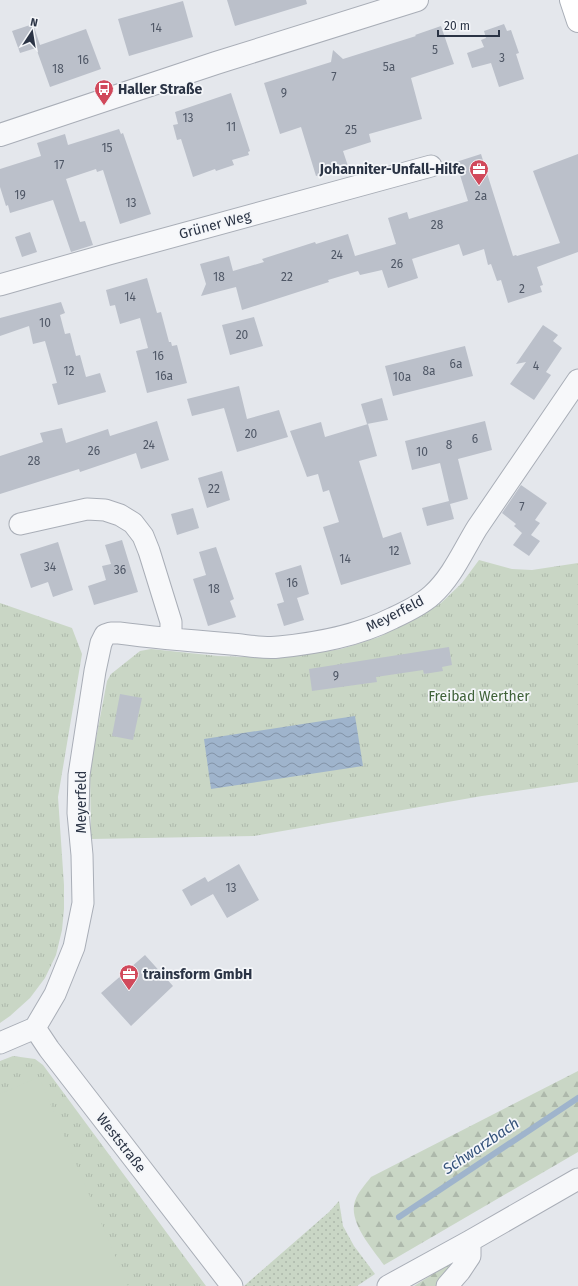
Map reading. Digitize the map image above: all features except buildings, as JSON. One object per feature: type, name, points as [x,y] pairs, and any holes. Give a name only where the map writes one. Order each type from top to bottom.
[{"type":"main road","points":[[571,0],[578,21]]},
{"type":"street","points":[[0,135],[216,63],[417,0]]},
{"type":"street","name":"Grüner Weg","points":[[0,285],[431,166]]},
{"type":"street","name":"Meyerfeld","points":[[35,1028],[55,994],[74,947],[83,903],[82,855],[78,813],[79,775],[95,671],[104,635],[119,633],[171,639],[277,647],[337,638],[358,633],[412,609],[432,595],[454,569],[463,550],[477,528],[578,380]]},
{"type":"street","points":[[20,524],[87,509],[105,510],[120,515],[133,523],[143,536],[149,551],[171,622],[171,639]]},
{"type":"street","points":[[0,1043],[35,1028]]},
{"type":"street","name":"Weststraße","points":[[35,1028],[49,1049],[232,1286]]},
{"type":"street","points":[[388,1286],[578,1179]]},
{"type":"street","points":[[447,1286],[470,1256],[470,1241]]},
{"type":"green space","name":"Freibad Werther","points":[[479,560],[512,569],[532,570],[578,563],[578,782],[482,796],[254,836],[91,839],[90,770],[107,681],[111,674],[140,651],[151,649],[218,656],[280,658],[341,649],[379,637],[424,614],[441,603],[462,583]]},
{"type":"green space","points":[[0,603],[72,628],[82,654],[58,797],[64,885],[62,930],[56,955],[45,978],[30,998],[0,1023]]},
{"type":"green space","points":[[13,1056],[35,1059],[43,1065],[206,1286],[0,1286],[0,1061]]},
{"type":"green space","points":[[578,1071],[578,1152],[384,1265],[362,1234],[355,1217],[354,1209],[356,1198],[371,1177]]},
{"type":"green space","points":[[39,1077],[128,1286],[0,1286],[0,1094]]},
{"type":"green space","points":[[339,1201],[343,1226],[354,1246],[375,1274],[357,1286],[244,1286],[329,1212]]},
{"type":"green space","points":[[457,1259],[438,1286],[414,1286]]},
{"type":"water","points":[[355,716],[363,766],[211,789],[204,739]]},
{"type":"waterway","name":"Schwarzbach","points":[[399,1217],[578,1098]]},
{"type":"place","name":"Haller Straße","points":[[104,106]]},
{"type":"place","name":"Johanniter-Unfall-Hilfe","points":[[479,186]]},
{"type":"place","name":"trainsform GmbH","points":[[129,991]]}]
